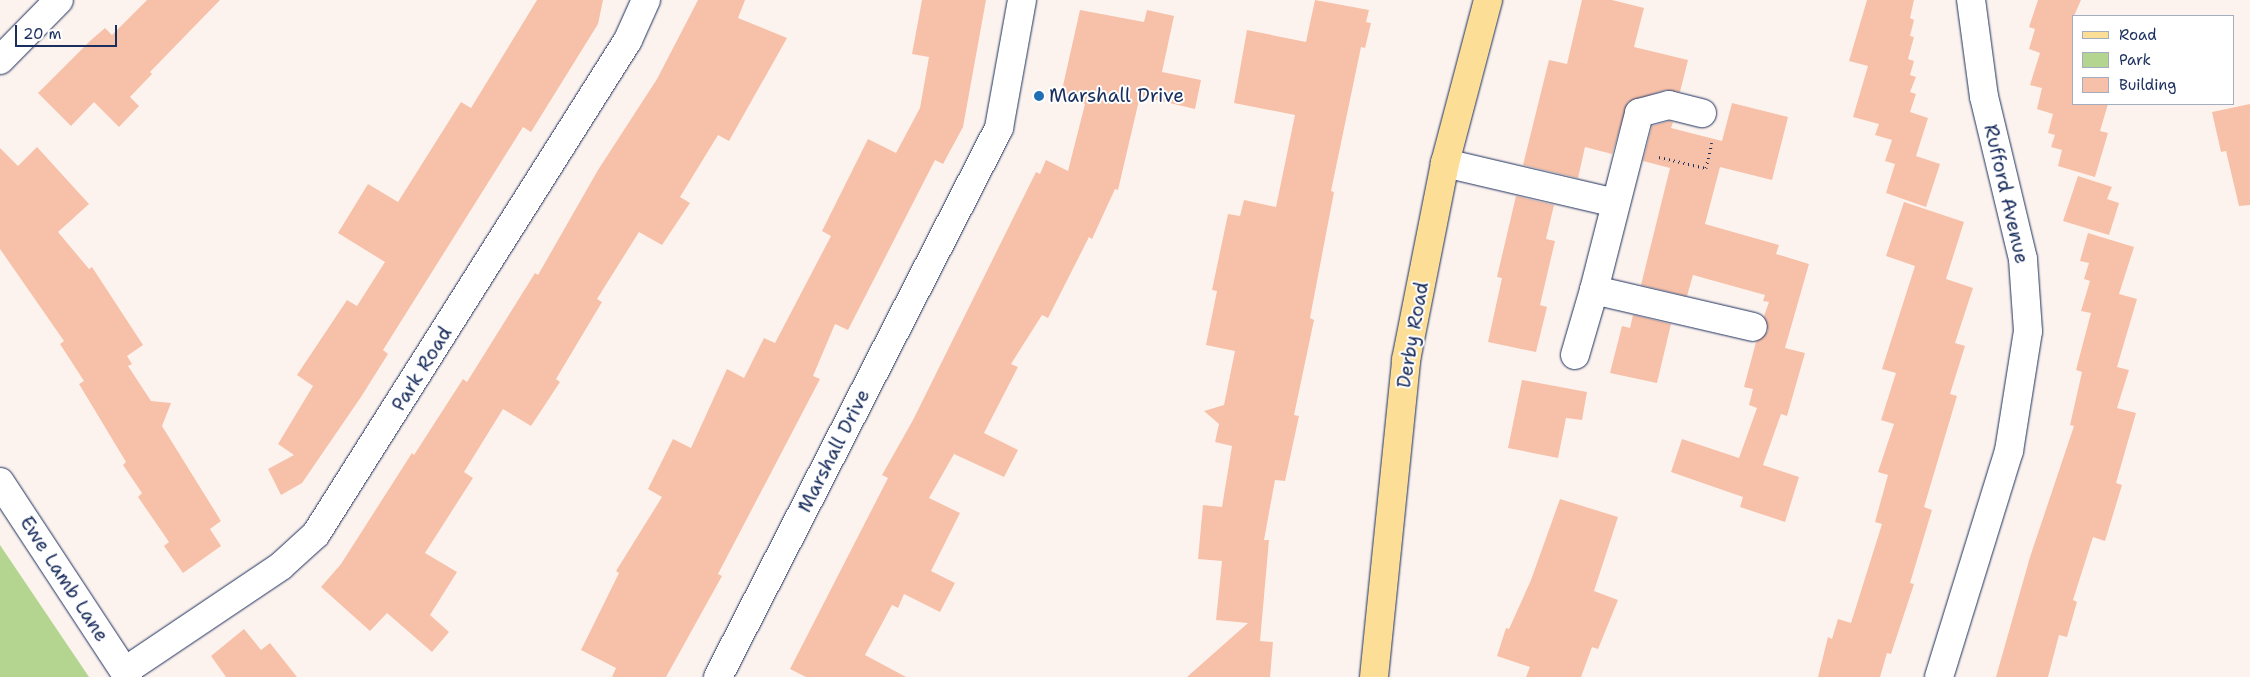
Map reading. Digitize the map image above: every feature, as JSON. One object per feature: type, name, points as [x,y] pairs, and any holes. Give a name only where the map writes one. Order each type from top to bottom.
[{"type":"main road","name":"Derby Road","points":[[1374,677],[1406,360],[1445,163],[1488,0]]},
{"type":"street","points":[[0,60],[60,0]]},
{"type":"street","name":"Park Road","points":[[126,674],[281,566],[316,534],[628,40],[646,0]]},
{"type":"street","name":"Marshall Drive","points":[[718,677],[999,128],[1022,0]]},
{"type":"street","name":"Rufford Avenue","points":[[1939,677],[2009,451],[2028,331],[2023,258],[1984,97],[1971,0]]},
{"type":"street","points":[[1575,355],[1594,290],[1639,113],[1668,105],[1708,123]]},
{"type":"street","points":[[1445,163],[1615,202]]},
{"type":"street","points":[[1594,290],[1753,327]]},
{"type":"street","name":"Ewe Lamb Lane","points":[[0,482],[126,674]]},
{"type":"path","points":[[1626,162],[1651,168],[1654,156],[1706,168],[1708,123]]},
{"type":"green space","points":[[0,545],[89,677],[0,677]]},
{"type":"building","points":[[147,0],[220,0],[150,72],[152,74],[130,97],[139,106],[119,127],[94,102],[71,126],[38,93],[105,28],[112,35]]},
{"type":"building","points":[[537,0],[603,0],[598,24],[531,132],[523,127],[383,350],[388,354],[361,397],[302,483],[281,495],[268,469],[294,455],[278,444],[313,386],[297,375],[347,300],[357,306],[385,262],[338,233],[368,184],[398,202],[461,102],[471,108]]},
{"type":"building","points":[[698,0],[745,0],[738,18],[787,38],[729,141],[718,135],[680,197],[690,203],[662,245],[639,232],[597,299],[602,302],[556,379],[560,382],[531,426],[503,409],[464,472],[473,478],[425,553],[457,572],[430,615],[449,632],[432,652],[387,613],[370,631],[321,587],[341,564],[412,453],[414,455],[463,379],[467,382],[535,273],[538,275],[598,170],[657,79]]},
{"type":"building","points":[[922,0],[986,0],[963,127],[943,164],[935,160],[848,330],[835,324],[813,376],[820,379],[718,574],[722,576],[666,677],[612,677],[616,668],[581,650],[619,573],[616,571],[662,497],[648,489],[673,439],[691,448],[727,369],[744,378],[764,338],[775,343],[831,236],[822,231],[868,139],[896,153],[920,108],[929,57],[912,54]]},
{"type":"building","points":[[1315,0],[1369,10],[1366,22],[1371,23],[1365,48],[1361,47],[1331,191],[1334,192],[1310,318],[1314,320],[1294,415],[1299,416],[1285,481],[1275,480],[1264,540],[1269,540],[1260,641],[1273,642],[1270,677],[1187,677],[1248,623],[1216,620],[1222,561],[1198,559],[1203,505],[1222,507],[1232,446],[1215,442],[1219,424],[1204,411],[1224,405],[1235,351],[1206,345],[1217,291],[1212,290],[1228,214],[1240,216],[1244,200],[1276,207],[1295,115],[1234,103],[1247,30],[1306,42]]},
{"type":"building","points":[[1582,0],[1612,0],[1644,8],[1634,47],[1688,60],[1680,92],[1665,90],[1628,102],[1612,154],[1585,147],[1578,178],[1523,165],[1549,60],[1567,64]]},
{"type":"building","points":[[1867,0],[1914,0],[1910,18],[1914,20],[1910,36],[1914,37],[1908,59],[1914,61],[1910,75],[1916,77],[1910,92],[1916,94],[1910,112],[1928,118],[1916,156],[1940,164],[1926,207],[1886,193],[1895,164],[1885,161],[1892,140],[1875,135],[1879,124],[1853,117],[1868,66],[1849,61]]},
{"type":"building","points":[[2038,0],[2081,0],[2074,15],[2072,15],[2072,105],[2108,105],[2100,131],[2108,133],[2095,177],[2058,166],[2062,150],[2051,147],[2055,135],[2048,133],[2053,114],[2037,109],[2042,88],[2030,85],[2040,53],[2029,49],[2035,29],[2029,27]]},
{"type":"building","points":[[1080,10],[1144,22],[1147,10],[1174,16],[1162,72],[1201,80],[1195,109],[1140,96],[1118,190],[1115,189],[1092,239],[1089,237],[1048,318],[1042,315],[1011,364],[1018,367],[984,433],[1018,450],[1004,477],[954,454],[929,498],[960,513],[931,571],[955,583],[940,612],[904,594],[898,608],[892,605],[865,655],[906,677],[806,677],[790,669],[888,478],[882,475],[913,420],[1036,172],[1040,174],[1046,160],[1068,171],[1085,104],[1060,99]]},
{"type":"building","points":[[1732,103],[1788,117],[1772,180],[1720,167],[1705,224],[1779,245],[1776,254],[1809,264],[1785,348],[1805,353],[1787,416],[1781,414],[1763,465],[1799,477],[1785,522],[1740,507],[1743,497],[1671,472],[1682,439],[1739,458],[1757,408],[1749,405],[1753,389],[1744,387],[1756,342],[1768,331],[1764,316],[1769,302],[1763,301],[1765,295],[1693,275],[1687,296],[1641,285],[1670,168],[1643,161],[1652,126],[1669,121],[1673,122],[1671,128],[1722,141]]},
{"type":"building","points":[[2250,104],[2250,205],[2239,206],[2226,151],[2221,152],[2212,112]]},
{"type":"building","points":[[37,147],[89,204],[58,232],[89,269],[92,267],[143,345],[127,356],[132,364],[128,366],[151,401],[171,403],[162,426],[221,521],[210,529],[221,546],[183,573],[164,546],[169,542],[138,497],[142,493],[123,465],[126,462],[79,384],[84,381],[60,344],[64,341],[0,249],[0,148],[18,166]]},
{"type":"building","points":[[2078,176],[2112,187],[2107,199],[2119,203],[2109,235],[2063,221]]},
{"type":"building","points":[[1516,196],[1554,205],[1546,239],[1555,241],[1540,305],[1547,307],[1536,352],[1488,342],[1502,278],[1497,277]]},
{"type":"building","points":[[1904,202],[1964,222],[1946,279],[1973,288],[1955,343],[1965,346],[1950,394],[1957,396],[1924,507],[1932,510],[1910,583],[1914,584],[1891,654],[1887,653],[1880,677],[1818,677],[1828,637],[1832,639],[1838,619],[1851,623],[1882,524],[1875,522],[1888,475],[1878,472],[1894,424],[1881,420],[1896,373],[1882,369],[1915,266],[1886,256]]},
{"type":"building","points":[[2088,233],[2134,247],[2119,294],[2137,299],[2117,367],[2129,370],[2117,408],[2136,413],[2116,483],[2122,485],[2105,541],[2093,537],[2073,600],[2077,602],[2067,637],[2059,635],[2048,677],[1996,677],[2030,557],[2074,426],[2070,425],[2082,372],[2076,370],[2091,313],[2081,311],[2090,281],[2084,279],[2089,263],[2080,261]]},
{"type":"building","points":[[1633,315],[1671,324],[1657,383],[1610,373],[1622,326],[1630,328]]},
{"type":"building","points":[[1522,380],[1587,392],[1582,420],[1566,418],[1558,458],[1508,448]]},
{"type":"building","points":[[1560,499],[1618,517],[1594,591],[1618,600],[1598,649],[1592,647],[1581,677],[1526,677],[1530,667],[1497,656],[1506,628],[1509,629],[1531,580]]},
{"type":"building","points":[[244,629],[261,650],[270,643],[297,677],[226,677],[211,656]]},
{"type":"place","name":"Marshall Drive","points":[[1039,96]]}]
